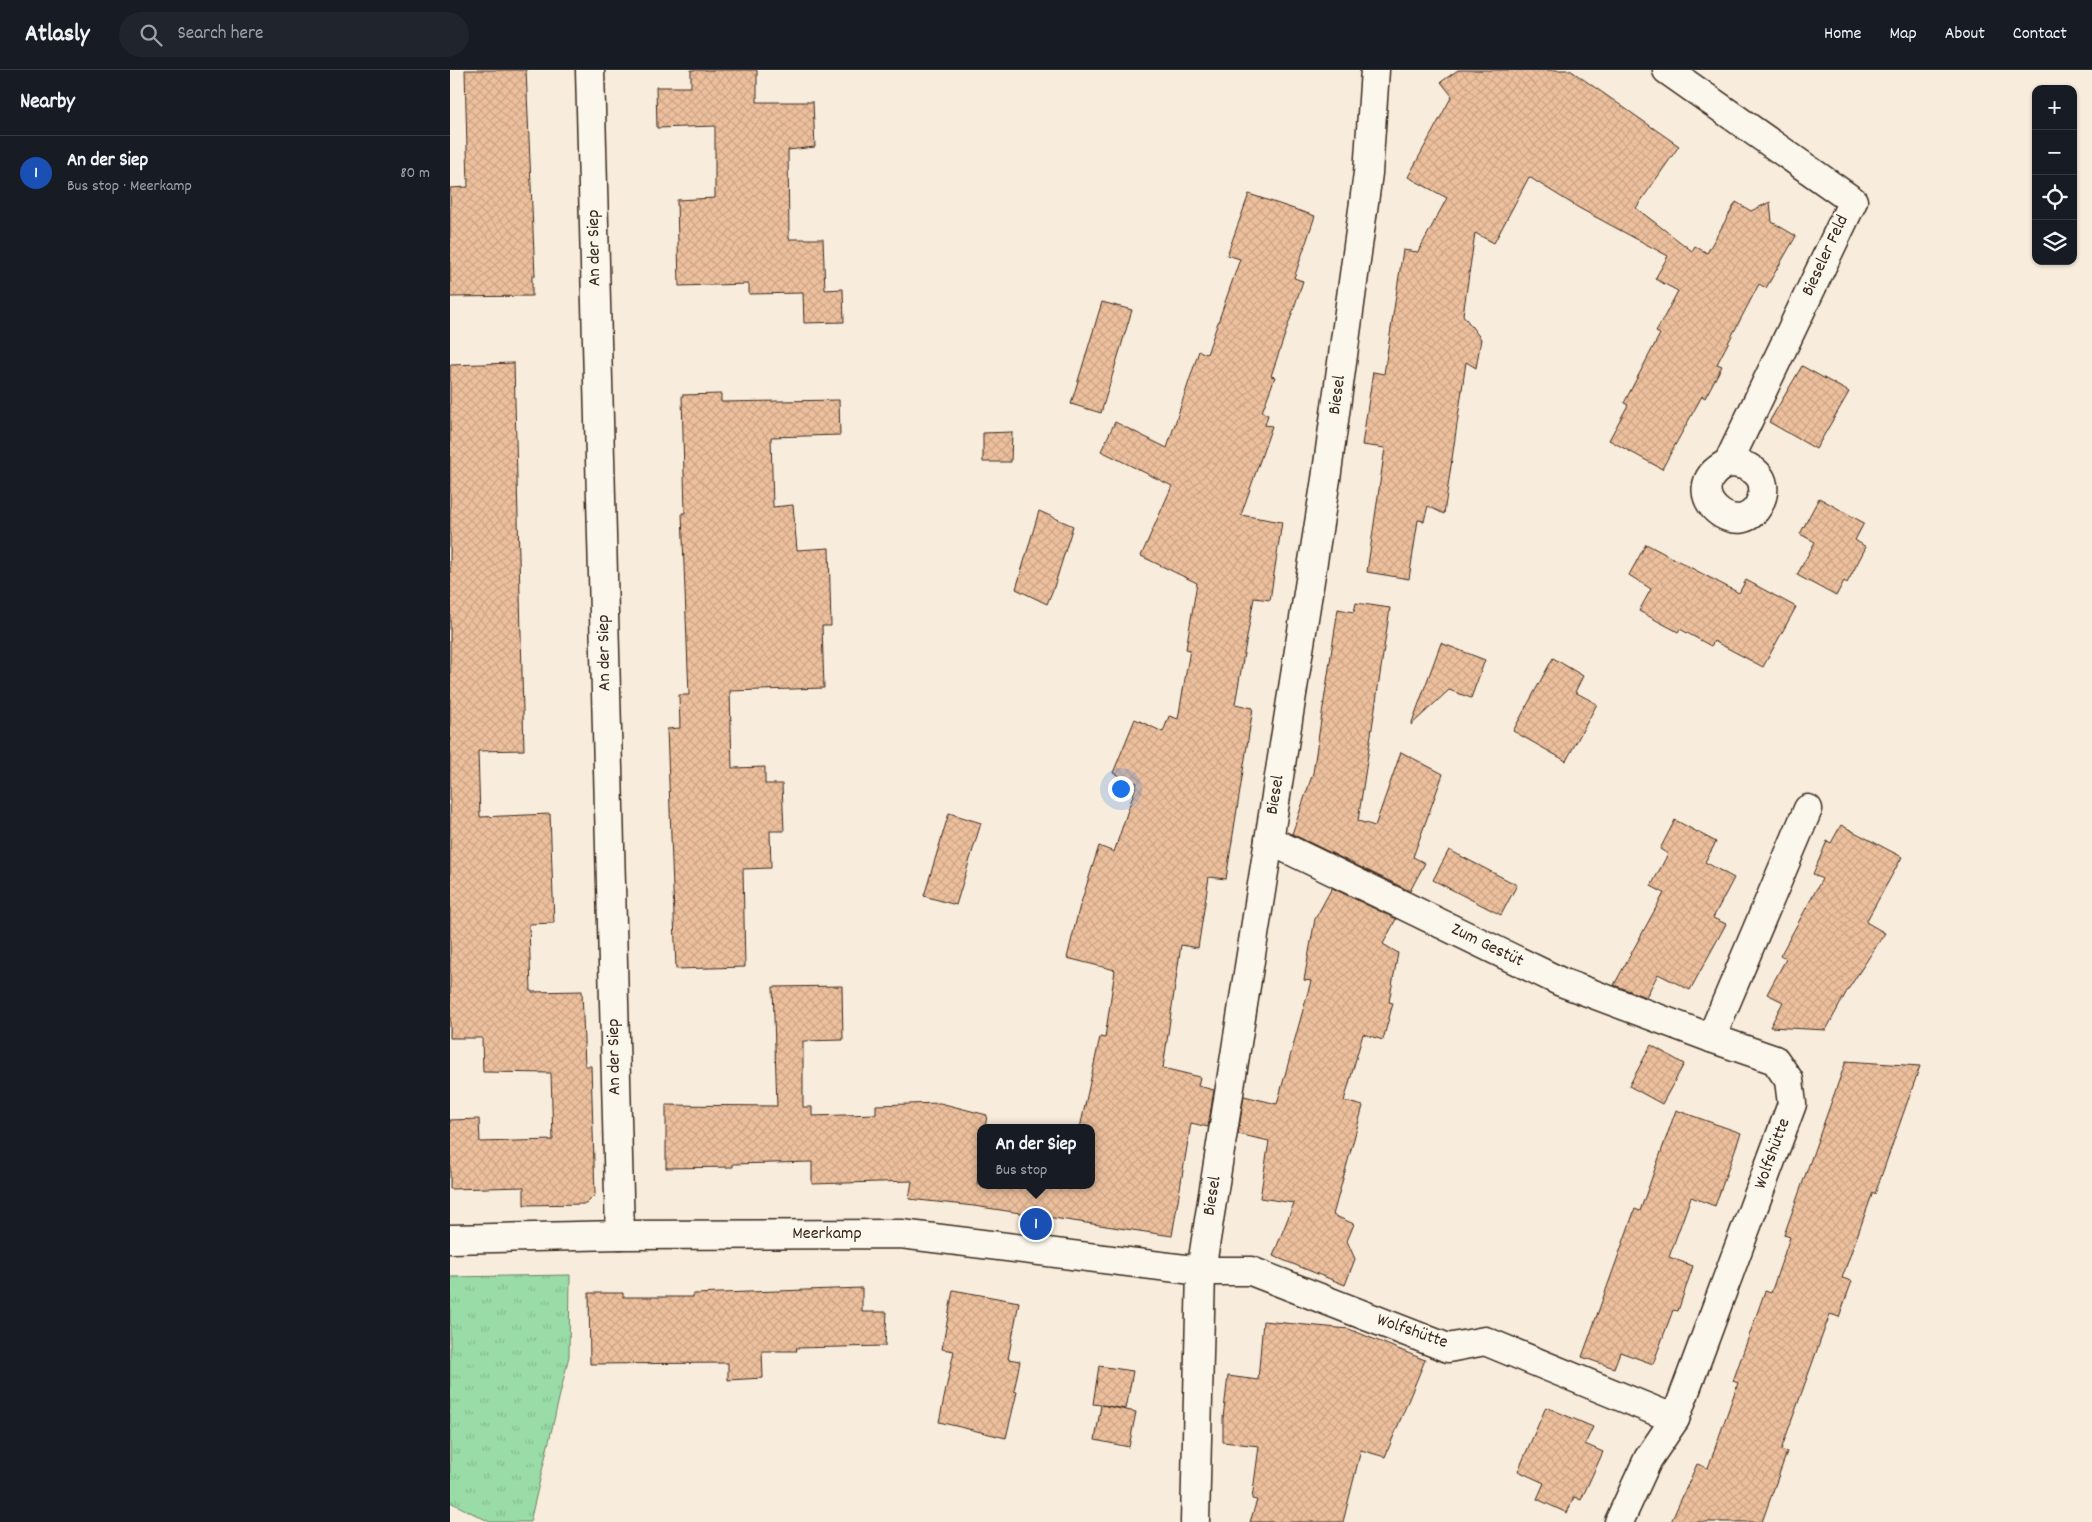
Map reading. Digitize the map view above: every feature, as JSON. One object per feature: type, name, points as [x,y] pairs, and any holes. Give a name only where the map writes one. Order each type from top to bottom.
[{"type":"street","name":"An der Siep","points":[[590,70],[620,1235]]},
{"type":"street","name":"Biesel","points":[[1195,1522],[1201,1271],[1326,479],[1368,173],[1375,70]]},
{"type":"street","name":"Bieseler Feld","points":[[1667,70],[1853,201],[1728,463]]},
{"type":"street","points":[[1711,1038],[1808,809]]},
{"type":"street","name":"Zum Gestüt","points":[[1269,840],[1561,982],[1775,1060]]},
{"type":"street","name":"Wolfshütte","points":[[1619,1522],[1648,1459],[1675,1419],[1792,1104],[1789,1080],[1775,1060]]},
{"type":"street","name":"Meerkamp","points":[[450,1239],[620,1235],[901,1234],[1201,1271]]},
{"type":"street","name":"Wolfshütte","points":[[1201,1271],[1252,1271],[1448,1348],[1485,1341],[1675,1419]]},
{"type":"green space","points":[[570,1275],[569,1356],[530,1522],[490,1522],[450,1502],[450,1277]]},
{"type":"building","points":[[465,70],[526,70],[535,276],[532,276],[532,296],[450,297],[450,188],[468,187]]},
{"type":"building","points":[[691,70],[757,70],[757,102],[813,102],[815,147],[788,150],[789,239],[823,239],[825,290],[843,289],[844,322],[804,323],[803,293],[749,294],[749,284],[679,286],[677,200],[715,198],[715,126],[657,128],[656,87],[691,87]]},
{"type":"building","points":[[1458,70],[1570,70],[1679,146],[1636,208],[1692,251],[1695,246],[1707,253],[1736,202],[1751,211],[1770,202],[1772,222],[1796,236],[1766,288],[1759,284],[1717,364],[1722,366],[1705,398],[1702,396],[1662,469],[1609,440],[1628,405],[1624,403],[1660,334],[1656,332],[1678,291],[1655,279],[1668,256],[1579,208],[1529,177],[1494,243],[1475,233],[1463,315],[1481,339],[1476,368],[1466,362],[1444,514],[1428,506],[1424,521],[1418,520],[1409,579],[1367,572],[1385,448],[1362,445],[1373,372],[1384,374],[1403,250],[1418,252],[1447,198],[1408,177],[1452,96],[1441,82]]},
{"type":"building","points":[[1249,194],[1315,216],[1294,278],[1303,281],[1271,376],[1275,377],[1262,412],[1268,415],[1265,425],[1272,426],[1241,515],[1282,522],[1270,600],[1254,598],[1235,704],[1253,708],[1226,879],[1209,877],[1198,948],[1181,945],[1163,1068],[1200,1077],[1198,1086],[1214,1090],[1208,1127],[1191,1123],[1172,1236],[974,1206],[909,1199],[912,1181],[812,1184],[812,1162],[733,1164],[733,1167],[666,1168],[666,1105],[777,1106],[773,987],[842,986],[843,1040],[803,1041],[803,1107],[812,1107],[812,1116],[876,1114],[876,1105],[940,1103],[987,1115],[986,1124],[977,1124],[977,1189],[1095,1189],[1095,1124],[1081,1124],[1100,1037],[1105,1038],[1115,970],[1067,958],[1079,909],[1099,846],[1114,852],[1137,783],[1113,773],[1135,719],[1163,732],[1169,716],[1178,719],[1190,650],[1186,649],[1197,583],[1141,556],[1172,486],[1101,451],[1115,422],[1167,448],[1199,351],[1207,354],[1240,259],[1227,255]]},
{"type":"building","points":[[1102,302],[1132,310],[1101,413],[1071,404]]},
{"type":"building","points":[[514,363],[524,750],[478,751],[480,817],[550,814],[554,923],[529,924],[531,992],[582,991],[585,1066],[591,1066],[595,1195],[586,1204],[524,1205],[524,1187],[450,1189],[450,1120],[479,1119],[480,1142],[553,1140],[551,1073],[483,1072],[482,1038],[450,1038],[450,365]]},
{"type":"building","points":[[1802,366],[1849,392],[1816,449],[1769,422]]},
{"type":"building","points":[[721,394],[721,402],[839,400],[840,435],[771,437],[773,507],[793,505],[797,550],[829,548],[831,626],[822,626],[824,688],[730,691],[732,768],[765,767],[765,784],[782,784],[784,831],[770,831],[771,868],[743,869],[745,967],[676,969],[667,729],[680,728],[679,695],[689,695],[682,513],[685,513],[682,395]]},
{"type":"building","points":[[1012,432],[1011,462],[983,462],[983,433]]},
{"type":"building","points":[[1819,498],[1864,523],[1855,540],[1866,547],[1847,583],[1844,581],[1836,596],[1797,575],[1815,542],[1800,534]]},
{"type":"building","points":[[1039,511],[1073,526],[1047,604],[1016,589]]},
{"type":"building","points":[[1646,544],[1739,593],[1746,580],[1796,607],[1763,667],[1714,641],[1711,646],[1680,629],[1678,632],[1639,611],[1651,589],[1629,575]]},
{"type":"building","points":[[1356,603],[1390,608],[1358,821],[1375,826],[1401,752],[1443,774],[1413,857],[1425,863],[1410,891],[1292,834],[1313,773],[1338,609],[1354,612]]},
{"type":"building","points":[[1441,643],[1485,660],[1471,698],[1449,690],[1411,725]]},
{"type":"building","points":[[1553,658],[1583,676],[1575,692],[1597,704],[1566,761],[1513,731]]},
{"type":"building","points":[[949,813],[981,823],[956,905],[924,896]]},
{"type":"building","points":[[1675,820],[1716,842],[1705,862],[1734,878],[1713,918],[1726,924],[1690,990],[1658,974],[1646,997],[1614,985],[1664,893],[1651,886],[1668,854],[1660,849]]},
{"type":"building","points":[[1841,825],[1902,857],[1866,922],[1885,933],[1847,991],[1826,1030],[1770,1027],[1783,1002],[1767,994],[1786,959],[1780,956],[1822,879],[1813,874],[1827,841],[1831,843]]},
{"type":"building","points":[[1449,850],[1517,885],[1501,915],[1433,880]]},
{"type":"building","points":[[1332,888],[1396,919],[1383,944],[1398,953],[1389,1002],[1393,1003],[1383,1040],[1363,1034],[1344,1101],[1363,1106],[1333,1215],[1354,1224],[1347,1241],[1355,1259],[1345,1285],[1273,1256],[1294,1203],[1260,1198],[1269,1141],[1238,1134],[1244,1096],[1277,1104],[1311,981],[1304,980],[1315,919]]},
{"type":"building","points":[[1651,1045],[1684,1064],[1662,1104],[1629,1086]]},
{"type":"building","points":[[1846,1061],[1920,1066],[1875,1194],[1873,1192],[1842,1278],[1852,1281],[1839,1317],[1830,1314],[1781,1450],[1787,1452],[1762,1522],[1671,1522],[1697,1464],[1708,1468],[1738,1383],[1733,1381],[1765,1291],[1771,1293],[1790,1237],[1784,1235]]},
{"type":"building","points":[[1676,1110],[1741,1133],[1715,1206],[1691,1197],[1669,1257],[1693,1266],[1678,1311],[1673,1310],[1653,1364],[1620,1352],[1614,1368],[1582,1357],[1635,1209],[1640,1211]]},
{"type":"building","points":[[862,1288],[862,1312],[887,1312],[885,1346],[796,1348],[797,1351],[762,1351],[763,1378],[728,1380],[728,1363],[590,1364],[589,1293],[623,1293],[623,1297],[693,1297],[693,1294]]},
{"type":"building","points":[[953,1290],[1019,1302],[1008,1359],[1020,1361],[1014,1391],[1017,1392],[1006,1438],[939,1422],[954,1351],[942,1349]]},
{"type":"building","points":[[1263,1321],[1349,1329],[1425,1360],[1385,1457],[1361,1450],[1343,1522],[1250,1522],[1257,1500],[1252,1499],[1259,1446],[1223,1442],[1223,1418],[1228,1376],[1258,1380]]},
{"type":"building","points":[[1099,1366],[1133,1371],[1126,1409],[1102,1405],[1136,1412],[1129,1447],[1095,1440],[1101,1405],[1093,1404]]},
{"type":"building","points":[[1546,1407],[1593,1427],[1585,1444],[1603,1452],[1581,1500],[1574,1497],[1567,1513],[1537,1499],[1544,1483],[1518,1471]]},
{"type":"place","name":"An der Siep","points":[[1036,1224]]}]
